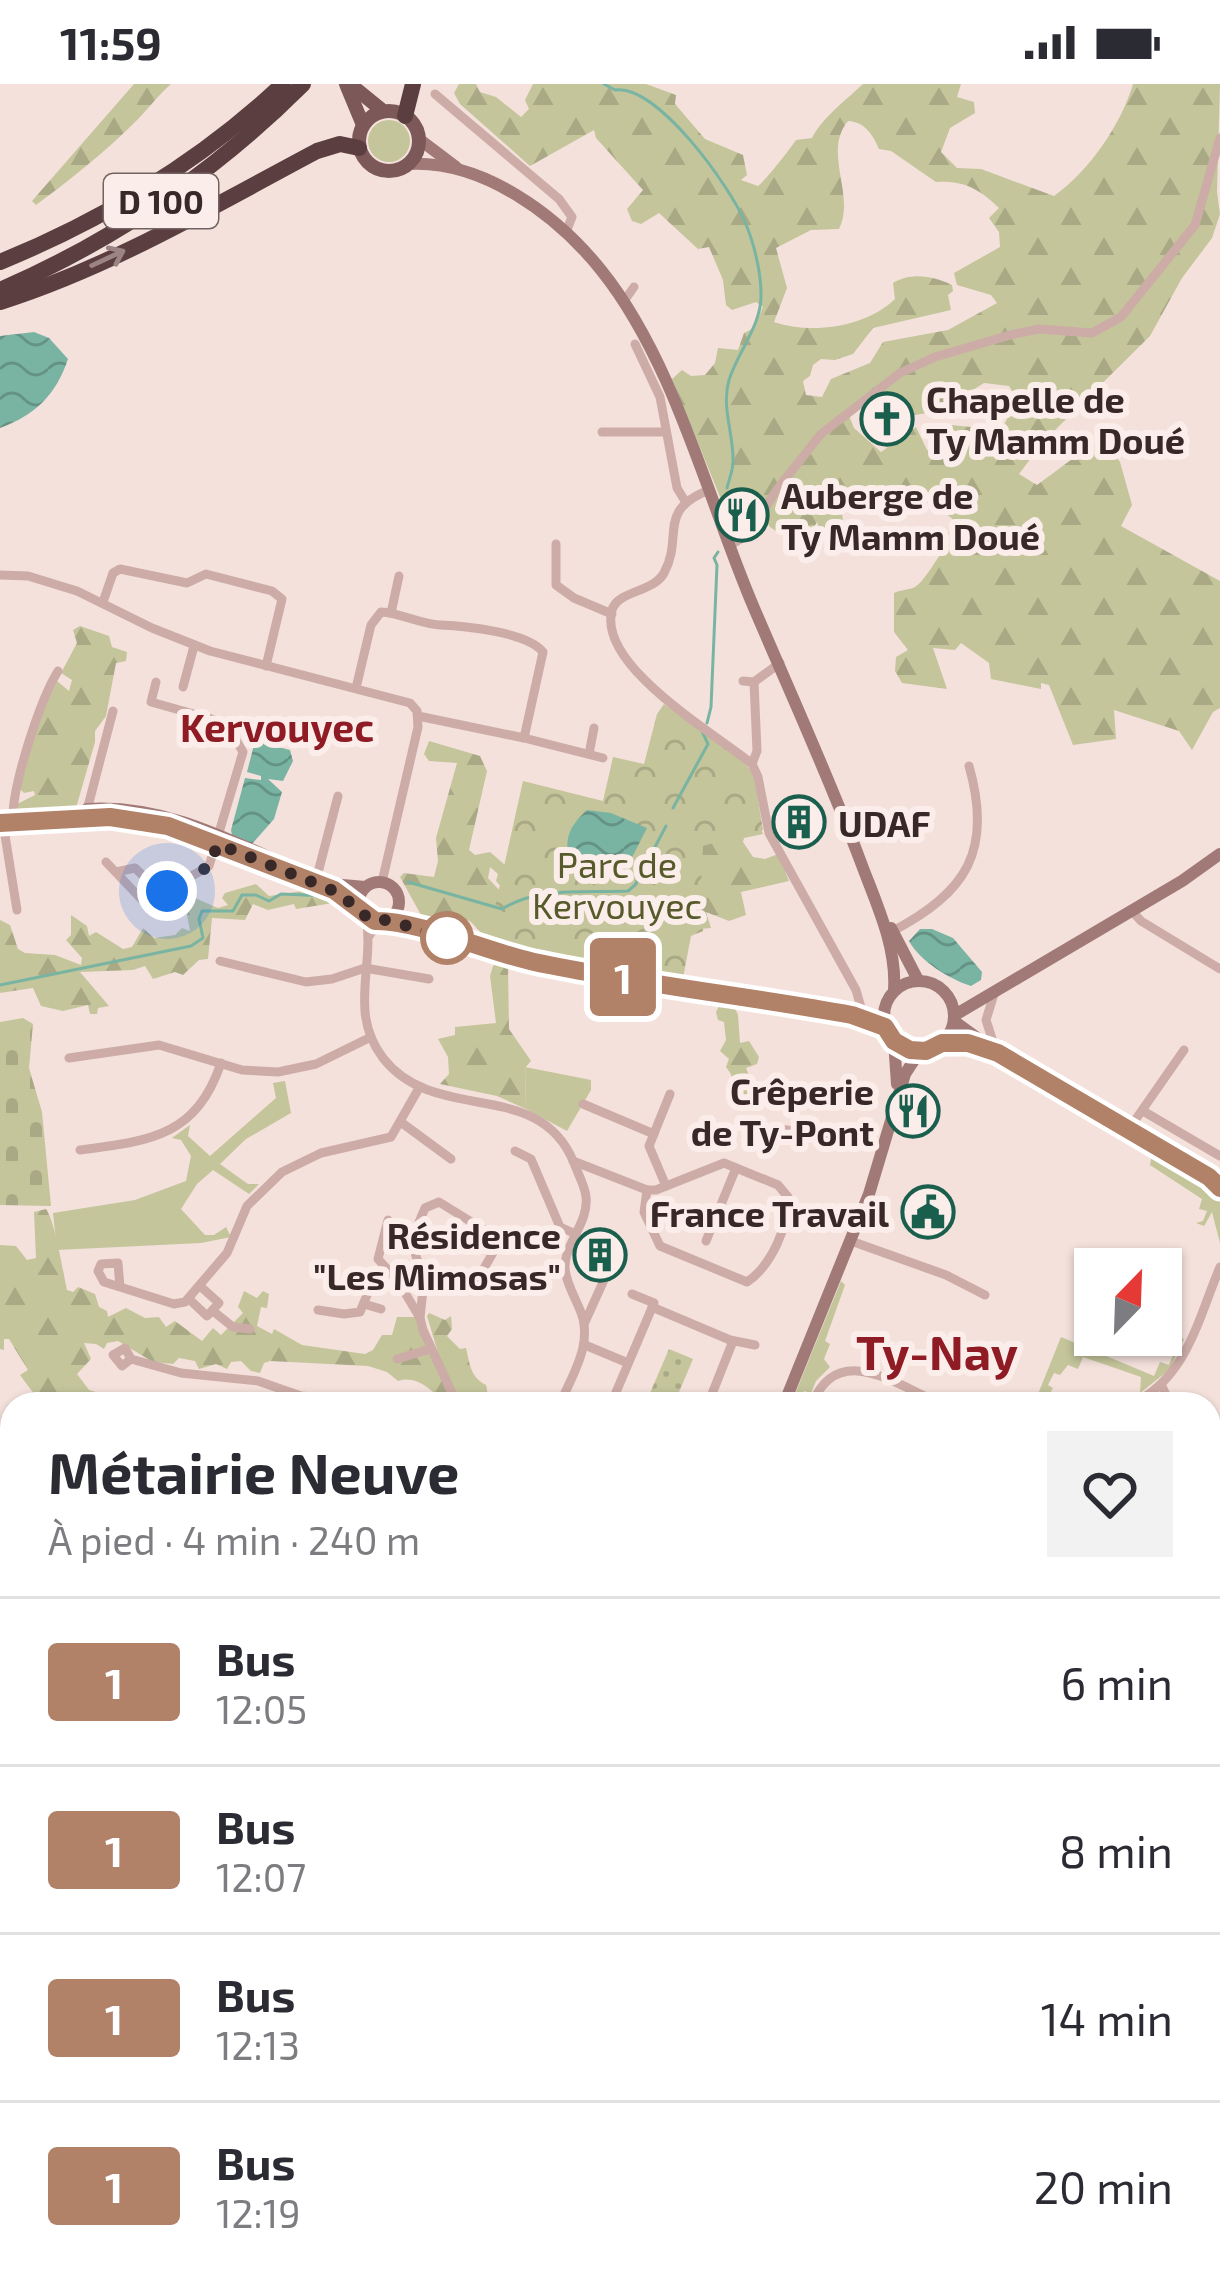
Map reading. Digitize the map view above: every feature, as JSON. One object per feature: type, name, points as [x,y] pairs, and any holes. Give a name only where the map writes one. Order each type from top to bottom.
[{"type":"highway","name":"D 100","points":[[0,262],[65,234],[159,182],[230,132],[283,84]]},
{"type":"highway","name":"D 100","points":[[0,290],[64,261],[157,205],[249,134],[303,84]]},
{"type":"highway","points":[[405,116],[413,84]]},
{"type":"highway","points":[[0,302],[120,253],[317,151],[340,144],[359,148]]},
{"type":"main road","points":[[348,84],[383,111],[405,116],[419,139],[462,171],[524,201],[566,232],[624,301],[649,347],[763,610],[777,657],[889,933],[918,980]]},
{"type":"main road","points":[[348,84],[363,125],[359,148],[366,161],[394,171],[409,164],[462,171]]},
{"type":"main road","points":[[363,125],[383,111]]},
{"type":"main road","points":[[409,164],[419,139]]},
{"type":"main road","points":[[10,822],[125,809],[162,815],[316,881],[374,918],[535,962],[859,1015],[885,1027],[894,1041],[895,1103]]},
{"type":"main road","points":[[942,1043],[955,1018],[979,1000],[1220,854]]},
{"type":"main road","points":[[316,881],[340,887],[382,882],[394,890],[398,902],[422,929]]},
{"type":"main road","points":[[365,887],[360,896],[374,918]]},
{"type":"main road","points":[[374,918],[395,913],[398,902]]},
{"type":"main road","points":[[885,1027],[890,996],[889,933]]},
{"type":"main road","points":[[859,1015],[918,980],[938,985],[951,1000],[955,1018],[998,1053],[1216,1182]]},
{"type":"main road","points":[[951,1000],[979,1000]]},
{"type":"main road","points":[[894,1041],[920,1051]]},
{"type":"main road","points":[[789,1392],[884,1149],[907,1070],[920,1051],[942,1043],[972,1043],[998,1053]]},
{"type":"street","points":[[435,94],[559,199],[572,217],[566,232]]},
{"type":"street","points":[[734,550],[821,434],[860,400],[910,367],[1029,330],[1092,333],[1121,317],[1192,231],[1220,138]]},
{"type":"street","points":[[624,301],[634,287]]},
{"type":"street","points":[[635,344],[660,397],[676,488],[685,501]]},
{"type":"street","points":[[602,432],[666,432]]},
{"type":"street","points":[[709,490],[685,501],[672,526],[662,576],[648,590],[617,603],[612,614],[620,650],[632,668],[752,764],[769,833],[856,990],[859,1015]]},
{"type":"street","points":[[556,544],[556,585],[612,614]]},
{"type":"street","points":[[104,602],[113,573],[120,568],[188,583],[206,574],[272,591],[280,596],[281,604],[266,666]]},
{"type":"street","points":[[0,574],[37,578],[104,602],[194,646],[405,700],[418,716],[603,758]]},
{"type":"street","points":[[391,613],[400,576]]},
{"type":"street","points":[[356,688],[373,620],[381,612],[462,625],[540,646],[543,659],[524,738]]},
{"type":"street","points":[[183,687],[194,646]]},
{"type":"street","points":[[752,764],[758,751],[748,682],[777,657]]},
{"type":"street","points":[[17,910],[10,822],[43,699],[58,670]]},
{"type":"street","points":[[106,862],[146,904],[209,866],[219,840],[243,752],[226,723],[152,702],[156,682]]},
{"type":"street","points":[[87,813],[113,711]]},
{"type":"street","points":[[382,882],[418,716]]},
{"type":"street","points":[[589,754],[594,728]]},
{"type":"street","points":[[889,933],[946,896],[969,865],[978,816],[969,766]]},
{"type":"street","points":[[316,881],[338,796]]},
{"type":"street","points":[[116,872],[135,868],[156,888],[167,891]]},
{"type":"street","points":[[1132,911],[1220,968]]},
{"type":"street","points":[[374,918],[362,1000],[371,1037],[385,1060],[419,1088],[503,1107],[549,1126],[562,1138],[573,1162],[586,1201],[565,1269],[585,1322],[585,1345],[565,1392]]},
{"type":"street","points":[[220,961],[306,982],[364,968],[429,979]]},
{"type":"street","points":[[995,991],[986,1023],[998,1053]]},
{"type":"street","points":[[69,1058],[153,1045],[179,1048],[250,1071],[287,1071],[316,1064],[371,1037]]},
{"type":"street","points":[[1129,1129],[1184,1050]]},
{"type":"street","points":[[80,1150],[148,1141],[169,1132],[201,1105],[221,1063]]},
{"type":"street","points":[[120,1287],[174,1304],[188,1299],[227,1253],[248,1206],[282,1172],[321,1153],[382,1142],[402,1124],[419,1088]]},
{"type":"street","points":[[665,1186],[650,1148],[670,1094]]},
{"type":"street","points":[[583,1104],[654,1134]]},
{"type":"street","points":[[1143,1111],[1220,1156]]},
{"type":"street","points":[[402,1124],[451,1159]]},
{"type":"street","points":[[747,1126],[847,1136],[884,1149]]},
{"type":"street","points":[[773,1143],[779,1127]]},
{"type":"street","points":[[515,1151],[531,1159],[560,1227],[576,1234]]},
{"type":"street","points":[[573,1162],[646,1190],[716,1164],[736,1168],[786,1190],[787,1215],[768,1261],[744,1282],[660,1246],[644,1212],[646,1190]]},
{"type":"street","points":[[706,1241],[736,1168]]},
{"type":"street","points":[[420,1318],[423,1276],[410,1241],[425,1208],[439,1202],[491,1234],[498,1244],[466,1287],[424,1291]]},
{"type":"street","points":[[388,1220],[377,1253],[420,1318],[451,1392]]},
{"type":"street","points":[[850,1240],[946,1275],[985,1295]]},
{"type":"street","points":[[585,1322],[618,1249]]},
{"type":"street","points":[[1153,1392],[1178,1366],[1220,1267]]},
{"type":"street","points":[[318,1310],[354,1313],[384,1269]]},
{"type":"street","points":[[188,1299],[207,1316],[213,1310],[219,1303],[200,1286]]},
{"type":"street","points":[[616,1392],[654,1303],[632,1294]]},
{"type":"street","points":[[364,1304],[381,1309]]},
{"type":"street","points":[[652,1307],[755,1346]]},
{"type":"street","points":[[213,1310],[233,1327],[250,1329]]},
{"type":"street","points":[[713,1392],[734,1341]]},
{"type":"street","points":[[585,1345],[628,1364]]},
{"type":"street","points":[[397,1359],[430,1348]]},
{"type":"street","points":[[131,1359],[181,1373],[258,1381],[290,1392]]},
{"type":"street","points":[[819,1392],[828,1376],[847,1369],[913,1392]]},
{"type":"street","points":[[1162,1386],[1165,1392]]},
{"type":"green space","points":[[134,84],[171,84],[110,145],[36,205],[32,201]]},
{"type":"green space","points":[[459,84],[476,84],[480,92],[496,97],[521,117],[529,109],[525,100],[533,84],[646,84],[676,95],[675,104],[705,139],[743,155],[747,175],[741,180],[758,186],[796,140],[812,138],[863,84],[961,84],[957,97],[974,102],[975,113],[950,128],[941,152],[957,168],[981,169],[1054,196],[1102,146],[1133,84],[1220,84],[1220,214],[1212,238],[1182,278],[1150,336],[1043,442],[1019,474],[1037,485],[1102,437],[1120,462],[1132,505],[1121,526],[1220,581],[1220,708],[1213,712],[1192,750],[1179,731],[1114,710],[1116,739],[1073,745],[1049,685],[1041,683],[1041,689],[991,679],[989,663],[961,643],[955,650],[933,648],[947,689],[902,683],[895,671],[896,657],[908,650],[894,632],[894,593],[922,581],[950,542],[948,533],[955,521],[915,500],[840,493],[843,522],[821,532],[817,522],[810,534],[812,543],[800,547],[770,527],[750,495],[743,492],[741,501],[731,502],[727,514],[672,379],[682,370],[691,376],[705,375],[715,363],[718,348],[738,350],[763,307],[756,302],[732,310],[726,305],[723,280],[709,247],[698,249],[659,213],[641,224],[632,221],[627,209],[643,190],[594,130],[530,166],[460,104],[454,93]],"holes":[[[848,121],[868,130],[879,149],[891,151],[936,182],[970,187],[999,208],[989,218],[999,232],[1000,247],[954,273],[957,285],[991,295],[997,303],[948,330],[883,342],[870,363],[831,379],[822,397],[806,395],[803,381],[813,365],[821,359],[853,354],[873,328],[951,310],[948,295],[953,291],[952,285],[938,279],[907,277],[893,283],[895,299],[854,322],[821,328],[774,322],[787,288],[776,248],[811,230],[839,229],[844,202],[838,146]],[[984,383],[1009,386],[1022,407],[1001,430],[951,425],[937,451],[927,450],[916,427],[881,452],[854,428],[848,413],[881,401],[903,417],[939,411]]]},
{"type":"green space","points":[[389,120],[404,126],[410,141],[404,156],[389,162],[374,156],[368,141],[374,126]]},
{"type":"green space","points":[[80,626],[109,636],[112,647],[127,652],[126,661],[116,663],[106,716],[95,731],[76,808],[18,814],[17,804],[35,795],[20,789],[38,720],[57,681],[69,691],[72,680],[61,673],[77,643],[73,630]]},
{"type":"green space","name":"Parc de Kervouyec","points":[[664,704],[745,763],[754,776],[763,830],[703,846],[703,931],[691,936],[683,978],[487,943],[523,781],[603,801],[613,757],[644,764]]},
{"type":"green space","points":[[429,741],[480,756],[487,771],[469,850],[475,855],[490,852],[512,871],[506,892],[490,867],[488,878],[502,893],[491,943],[470,921],[455,918],[444,923],[443,930],[432,927],[400,877],[404,873],[434,877],[438,861],[436,838],[457,763],[429,761],[424,754]]},
{"type":"green space","points":[[754,809],[763,834],[743,842],[753,857],[778,854],[789,881],[741,892],[746,915],[729,921],[706,912],[711,928],[701,929],[682,855]]},
{"type":"green space","points":[[256,884],[269,896],[309,890],[333,903],[268,910],[253,904],[245,920],[212,918],[208,959],[199,960],[183,975],[175,972],[153,979],[145,966],[80,972],[109,1006],[98,1008],[97,1014],[90,1014],[88,1005],[63,1011],[41,1006],[33,988],[0,993],[0,920],[10,925],[18,949],[25,953],[55,955],[81,965],[82,958],[66,940],[71,935],[71,915],[87,926],[89,936],[96,932],[123,949],[132,947],[143,928],[154,938],[175,935],[182,928],[190,931],[187,915],[195,898],[218,908],[228,905],[222,898],[225,893]]},
{"type":"green space","points":[[500,961],[508,966],[509,1029],[531,1061],[525,1068],[526,1109],[497,1096],[440,1084],[449,1074],[448,1057],[438,1039],[455,1035],[455,1027],[496,1023],[490,976]]},
{"type":"green space","points":[[733,1004],[740,1043],[749,1041],[759,1057],[757,1064],[746,1068],[750,1104],[733,1100],[726,1067],[729,1059],[720,1051],[726,1040],[724,1022],[716,1012],[719,1006]]},
{"type":"green space","points":[[23,1018],[33,1024],[29,1068],[42,1112],[51,1206],[0,1205],[0,1022]]},
{"type":"green space","points":[[525,1067],[591,1080],[591,1090],[567,1131],[526,1109]]},
{"type":"green space","points":[[285,1081],[291,1113],[246,1139],[220,1164],[248,1184],[259,1184],[249,1194],[213,1170],[181,1209],[205,1235],[226,1227],[231,1237],[201,1243],[57,1250],[53,1213],[135,1200],[186,1181],[191,1156],[181,1140],[172,1138],[190,1125],[188,1136],[210,1156],[276,1098],[273,1083]]},
{"type":"green space","points":[[1159,1156],[1220,1199],[1220,1243],[1212,1212],[1204,1226],[1196,1223],[1203,1221],[1207,1211],[1199,1209],[1202,1199],[1150,1165]]},
{"type":"green space","points":[[46,1209],[49,1215],[67,1290],[78,1287],[95,1294],[108,1317],[126,1308],[145,1318],[159,1317],[166,1327],[175,1321],[202,1341],[213,1328],[221,1335],[243,1313],[238,1307],[244,1291],[257,1298],[263,1291],[269,1294],[267,1308],[261,1307],[257,1326],[272,1334],[274,1329],[302,1345],[365,1354],[382,1335],[392,1335],[397,1317],[416,1317],[439,1356],[427,1316],[445,1320],[451,1316],[447,1336],[460,1349],[466,1348],[474,1374],[487,1392],[433,1392],[368,1366],[270,1361],[260,1373],[241,1361],[231,1362],[227,1369],[216,1364],[199,1369],[195,1361],[179,1358],[173,1364],[153,1362],[118,1341],[107,1343],[104,1349],[84,1343],[91,1359],[77,1374],[96,1392],[33,1392],[20,1375],[28,1370],[9,1339],[4,1339],[4,1350],[0,1349],[0,1245],[16,1246],[27,1260],[36,1258],[34,1212]]},
{"type":"green space","points":[[841,1281],[845,1285],[825,1341],[830,1344],[824,1359],[830,1367],[811,1392],[796,1392]]},
{"type":"green space","points":[[1061,1337],[1074,1342],[1074,1356],[1106,1356],[1154,1376],[1160,1362],[1169,1365],[1176,1356],[1169,1370],[1140,1392],[1141,1377],[1083,1357],[1078,1369],[1068,1365],[1060,1375],[1054,1373],[1048,1385],[1051,1392],[1039,1392]]},
{"type":"green space","points":[[669,1349],[693,1359],[679,1392],[650,1392]]},
{"type":"water","points":[[34,332],[49,338],[68,359],[43,402],[0,428],[0,336]]},
{"type":"water","points":[[255,741],[290,750],[293,761],[283,781],[268,779],[282,792],[274,819],[252,844],[232,835],[231,830],[245,778],[261,780],[247,772]]},
{"type":"water","points":[[587,810],[611,813],[647,828],[624,873],[572,874],[568,839]]},
{"type":"water","points":[[920,929],[953,938],[982,972],[981,980],[971,986],[928,962],[909,941]]},
{"type":"waterway","points":[[604,84],[651,103],[671,120],[724,186],[751,239],[760,276],[760,305],[727,390],[733,462],[727,488]]},
{"type":"waterway","points":[[707,723],[714,558],[718,552]]},
{"type":"waterway","points":[[673,808],[708,744],[702,731]]},
{"type":"waterway","points":[[408,882],[502,909],[547,894],[628,891],[666,826]]},
{"type":"waterway","points":[[0,985],[191,946],[203,938],[202,911],[233,911],[242,895],[269,901],[281,894],[327,896]]},
{"type":"bus line","name":"1","points":[[0,823],[98,817],[150,822],[197,835],[334,890],[375,921],[387,920],[535,962],[852,1015],[885,1027],[894,1041],[910,1050],[926,1051],[942,1043],[976,1044],[1129,1129],[1220,1188]]},
{"type":"place","name":"Chapelle de Ty Mamm Doué","points":[[887,419]]},
{"type":"place","name":"Auberge de Ty Mamm Doué","points":[[742,515]]},
{"type":"place","name":"UDAF","points":[[799,822]]},
{"type":"place","name":"Crêperie de Ty-Pont","points":[[913,1111]]},
{"type":"place","name":"France Travail","points":[[928,1212]]},
{"type":"place","name":"Résidence \"Les Mimosas\"","points":[[600,1255]]},
{"type":"district","name":"Kervouyec","points":[[277,726]]},
{"type":"district","name":"Ty-Nay","points":[[937,1351]]},
{"type":"route","points":[[167,891],[209,866],[218,844],[339,893],[370,920],[387,920],[447,938]]}]
